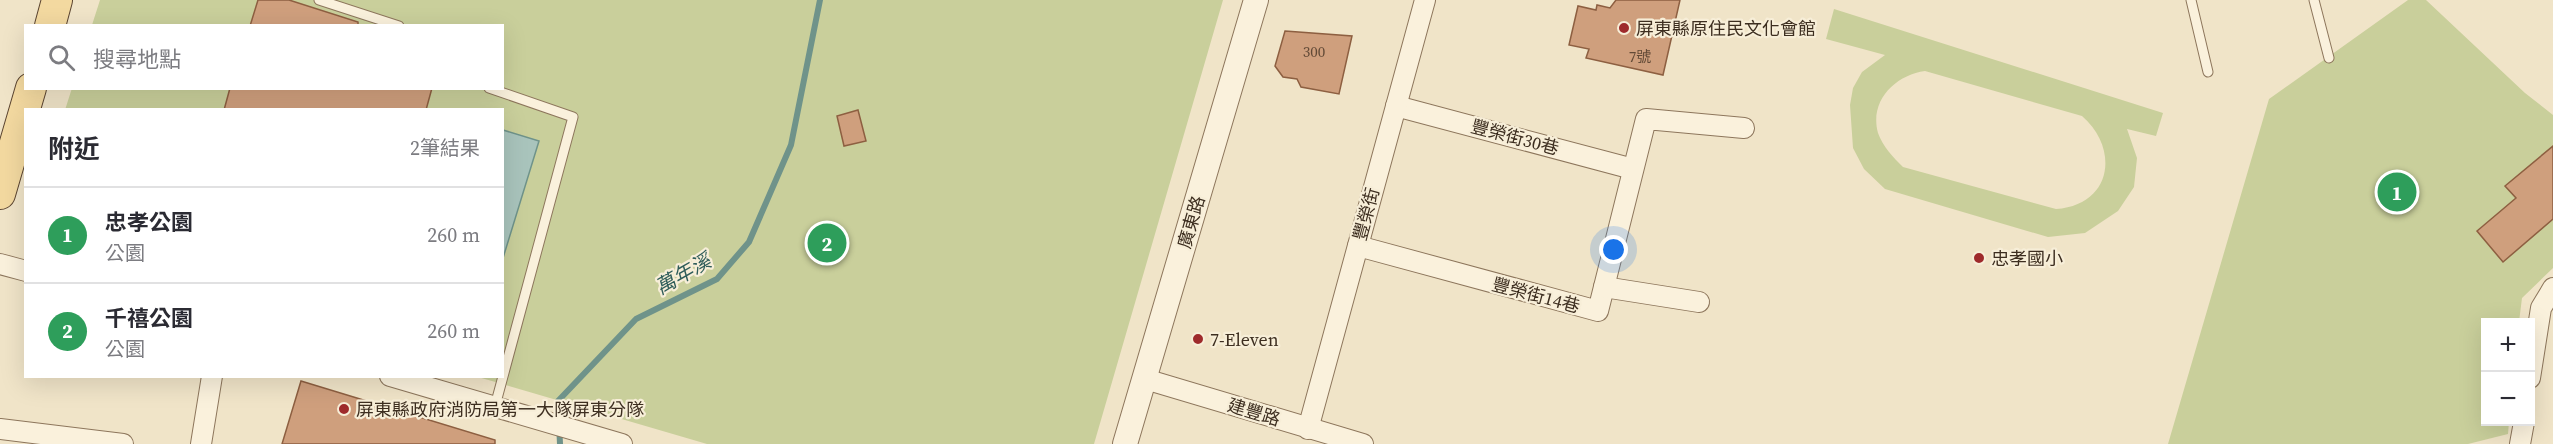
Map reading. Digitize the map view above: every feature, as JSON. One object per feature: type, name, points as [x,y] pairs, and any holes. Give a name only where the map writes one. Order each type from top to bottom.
[{"type":"main road","points":[[51,24],[57,0]]},
{"type":"main road","points":[[25,108],[30,90]]},
{"type":"main road","points":[[0,194],[24,112]]},
{"type":"street","name":"廣東路","points":[[1125,444],[1256,0]]},
{"type":"street","name":"豐榮街","points":[[1308,429],[1425,0]]},
{"type":"street","name":"豐榮街30巷","points":[[1396,106],[1633,168]]},
{"type":"street","points":[[1604,287],[1646,119],[1744,128]]},
{"type":"street","name":"豐榮街14巷","points":[[1358,246],[1598,312],[1604,287],[1699,302]]},
{"type":"street","points":[[0,264],[24,270]]},
{"type":"street","points":[[2531,372],[2541,309],[2553,288]]},
{"type":"street","points":[[201,444],[212,378]]},
{"type":"street","points":[[397,378],[495,406],[598,440],[622,444]]},
{"type":"street","name":"建豐路","points":[[1144,380],[1364,444]]},
{"type":"street","points":[[2520,444],[2523,426]]},
{"type":"street","points":[[0,429],[123,444]]},
{"type":"lane","points":[[319,0],[393,24]]},
{"type":"lane","points":[[2191,0],[2208,72]]},
{"type":"lane","points":[[2314,0],[2329,58]]},
{"type":"lane","points":[[495,90],[573,117],[504,373]]},
{"type":"lane","points":[[495,406],[503,378]]},
{"type":"green space","points":[[100,0],[1223,0],[1094,444],[707,444],[481,378],[504,378],[504,108],[66,108],[71,90],[504,90],[504,24],[92,24]]},
{"type":"green space","points":[[2408,0],[2426,0],[2525,93],[2553,115],[2553,268],[2522,298],[2520,318],[2481,318],[2481,426],[2509,426],[2508,434],[2468,444],[2168,444],[2269,99]]},
{"type":"green space","points":[[1834,9],[2163,113],[2156,136],[2127,129],[2137,158],[2134,187],[2118,211],[2085,233],[2048,237],[1885,189],[1864,169],[1853,148],[1850,105],[1853,88],[1862,72],[1885,55],[1826,39]],"holes":[[[1925,71],[2082,116],[2094,129],[2102,144],[2105,159],[2104,173],[2099,187],[2089,197],[2075,205],[2056,209],[1903,167],[1883,143],[1876,121],[1877,110],[1887,91],[1904,78]]]},
{"type":"water","points":[[504,131],[539,141],[504,255]]},
{"type":"building","points":[[258,0],[289,0],[358,22],[358,24],[251,24]]},
{"type":"building","name":"屏東縣原住民文化會館","points":[[1616,0],[1680,0],[1663,75],[1586,58],[1589,49],[1569,45],[1578,6],[1596,10],[1597,5],[1610,8]]},
{"type":"building","points":[[1285,31],[1352,36],[1339,94],[1301,87],[1297,79],[1283,77],[1275,66]]},
{"type":"building","points":[[229,90],[431,90],[427,108],[225,108]]},
{"type":"building","points":[[858,110],[866,141],[844,146],[837,116]]},
{"type":"building","points":[[2553,146],[2553,219],[2503,262],[2477,231],[2516,198],[2505,186]]},
{"type":"building","name":"屏東縣政府消防局第一大隊屏東分隊","points":[[301,381],[495,440],[495,444],[282,444]]},
{"type":"waterway","name":"萬年溪","points":[[560,444],[558,401],[636,319],[717,279],[749,242],[791,145],[820,0]]},
{"type":"place","name":"屏東縣原住民文化會館","points":[[1624,28]]},
{"type":"place","name":"忠孝公園","points":[[2397,192]]},
{"type":"place","name":"千禧公園","points":[[827,243]]},
{"type":"place","name":"忠孝國小","points":[[1979,258]]},
{"type":"place","name":"7-Eleven","points":[[1198,339]]},
{"type":"place","name":"屏東縣政府消防局第一大隊屏東分隊","points":[[344,409]]}]
